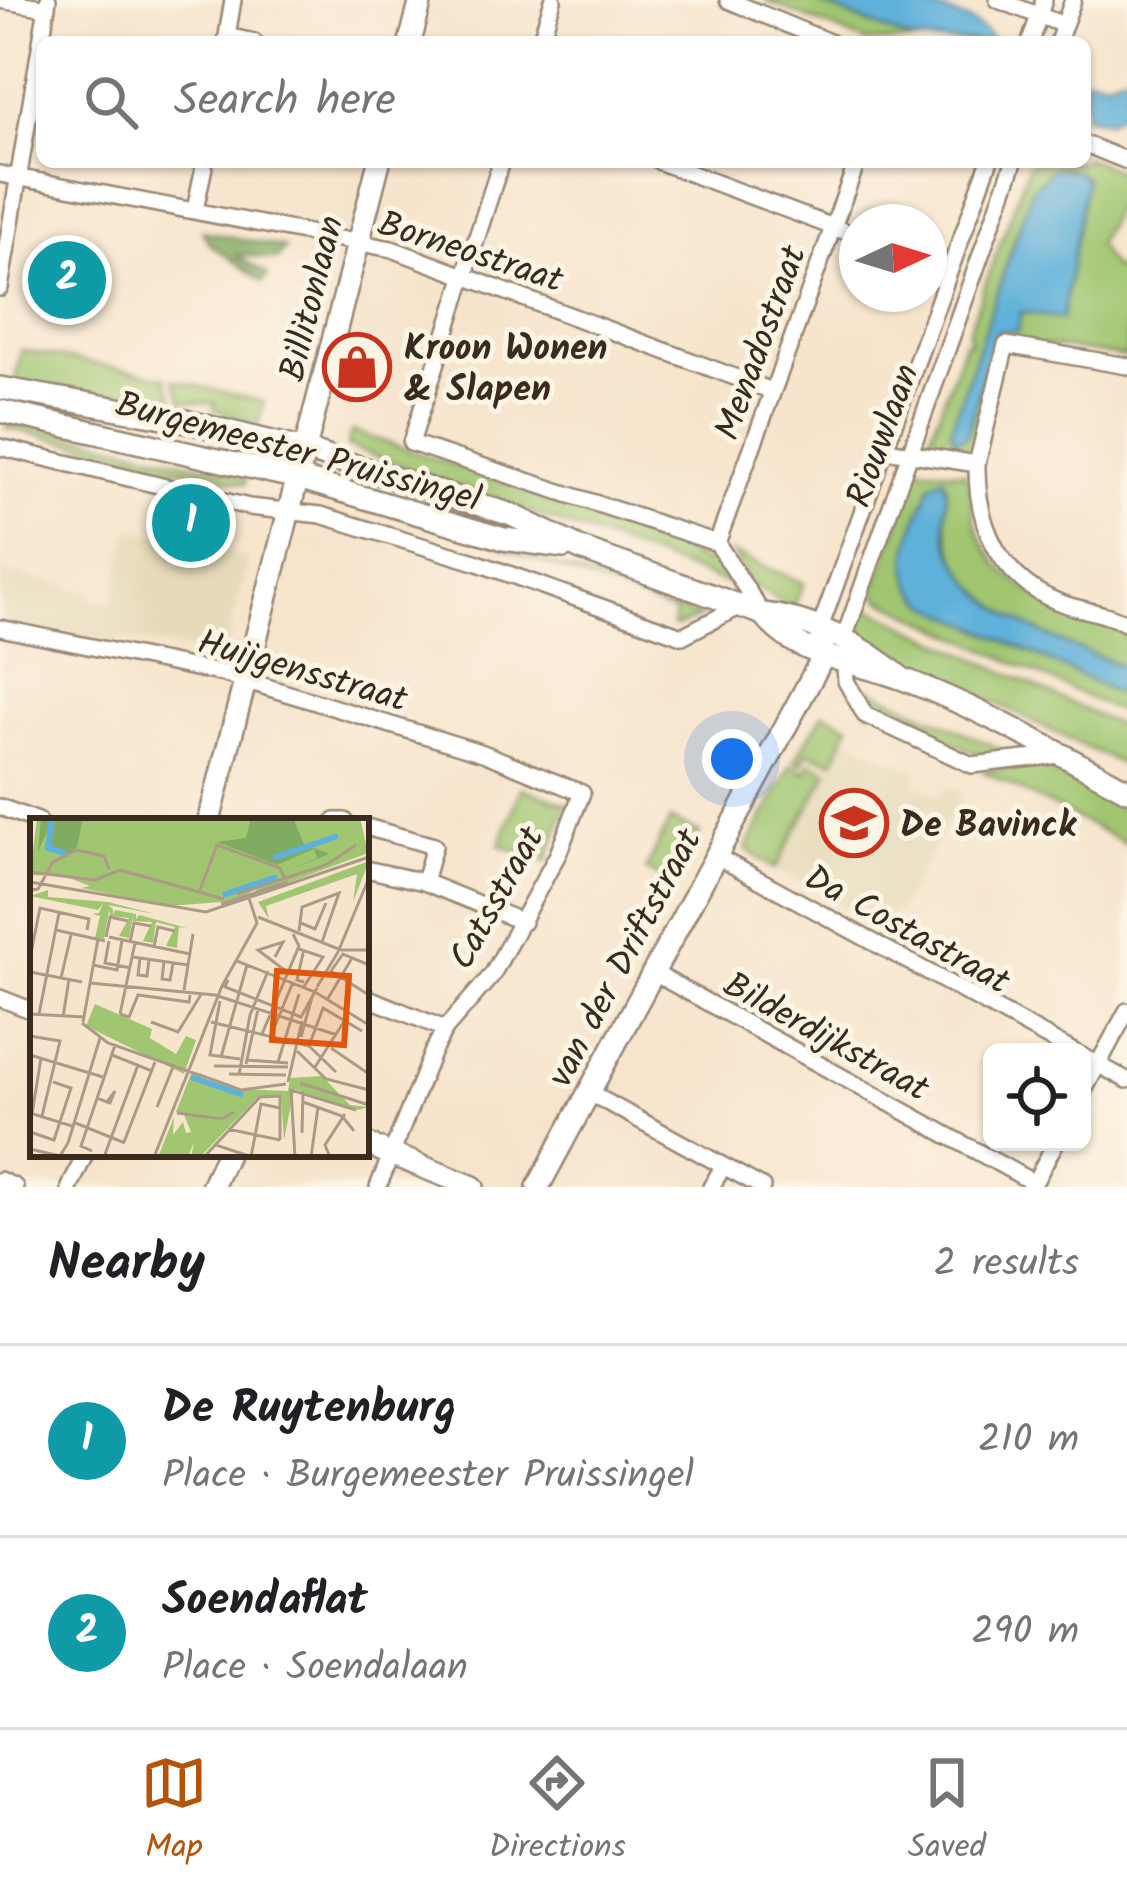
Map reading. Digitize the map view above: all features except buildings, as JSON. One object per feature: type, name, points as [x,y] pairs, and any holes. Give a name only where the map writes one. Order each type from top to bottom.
[{"type":"street","points":[[0,0],[48,4],[41,36]]},
{"type":"street","points":[[227,36],[233,0]]},
{"type":"street","points":[[412,36],[421,0]]},
{"type":"street","points":[[541,36],[553,0]]},
{"type":"street","points":[[728,0],[815,36]]},
{"type":"street","points":[[998,0],[1041,8],[1064,25]]},
{"type":"street","points":[[1060,36],[1073,0]]},
{"type":"street","points":[[0,288],[8,176],[36,56]]},
{"type":"street","points":[[1091,146],[1124,157]]},
{"type":"street","points":[[195,210],[204,168]]},
{"type":"street","name":"Billitonlaan","points":[[210,818],[377,168]]},
{"type":"street","points":[[466,272],[499,168]]},
{"type":"street","points":[[676,168],[839,229]]},
{"type":"street","name":"Menadostraat","points":[[717,543],[855,168]]},
{"type":"street","name":"Riouwlaan","points":[[820,628],[987,168]]},
{"type":"street","name":"Riouwlaan","points":[[842,641],[1012,168]]},
{"type":"street","name":"Borneostraat","points":[[8,176],[195,210],[466,272],[772,391]]},
{"type":"street","name":"Burgemeester Pruissingel","points":[[466,272],[411,443],[717,543],[776,630],[834,660],[900,677],[1127,790]]},
{"type":"street","points":[[949,273],[971,281]]},
{"type":"street","points":[[1127,366],[1006,345],[977,464],[980,512],[1007,566],[1048,598],[1127,624]]},
{"type":"street","name":"Burgemeester Pruissingel","points":[[0,388],[182,420],[305,450],[512,515],[581,549],[763,614],[794,617],[877,657],[900,677]]},
{"type":"street","name":"Burgemeester Pruissingel","points":[[0,410],[298,478],[504,539],[581,549]]},
{"type":"street","name":"Burgemeester Pruissingel","points":[[0,447],[249,507],[321,515],[475,562],[682,636],[741,606]]},
{"type":"street","points":[[886,450],[977,464]]},
{"type":"street","name":"Huijgensstraat","points":[[0,628],[224,674],[244,684],[442,740],[582,793]]},
{"type":"street","points":[[820,628],[866,715],[972,765],[1061,754]]},
{"type":"street","points":[[834,660],[842,641]]},
{"type":"street","name":"van der Driftstraat","points":[[538,1187],[715,855],[834,660]]},
{"type":"street","name":"Catsstraat","points":[[378,1187],[445,1029],[492,975],[523,922],[582,793]]},
{"type":"street","points":[[0,807],[30,818]]},
{"type":"street","points":[[369,828],[434,846],[424,882]]},
{"type":"street","name":"Da Costastraat","points":[[715,855],[1058,1043]]},
{"type":"street","points":[[369,870],[424,882],[523,922]]},
{"type":"street","name":"Bilderdijkstraat","points":[[654,974],[1033,1185]]},
{"type":"street","points":[[0,998],[30,1010]]},
{"type":"street","points":[[369,998],[445,1029]]},
{"type":"street","points":[[1091,1059],[1127,1011]]},
{"type":"street","points":[[1091,1061],[1127,1080]]},
{"type":"street","points":[[590,1093],[762,1187]]},
{"type":"street","points":[[369,1145],[473,1187]]},
{"type":"street","points":[[1033,1185],[1051,1151]]},
{"type":"street","points":[[70,1187],[84,1157]]},
{"type":"street","points":[[212,1187],[225,1157]]},
{"type":"street","points":[[712,1187],[723,1167]]},
{"type":"street","points":[[0,1180],[15,1187]]},
{"type":"shaded area","points":[[130,528],[249,559],[222,660],[210,663],[198,652],[118,636],[116,645],[0,621],[0,571],[92,592],[91,599],[112,604]]},
{"type":"shaded area","name":"De Bavinck","points":[[824,713],[849,725],[848,738],[919,772],[914,783],[941,797],[949,786],[963,793],[898,913],[893,911],[889,920],[878,914],[873,922],[747,854]]},
{"type":"green space","points":[[764,0],[811,0],[900,36],[851,36]]},
{"type":"green space","points":[[1091,159],[1122,172],[1119,178],[1127,182],[1097,245],[1113,268],[1127,274],[1127,357],[1000,339],[975,443],[958,451],[927,446],[965,341],[971,342],[968,332],[1028,168],[1063,168],[1032,189],[951,429],[956,440],[968,435],[996,332],[1021,312],[1061,319],[1085,176],[1066,168],[1091,168]]},
{"type":"green space","points":[[202,231],[285,248],[278,259],[235,255],[268,275],[263,282],[210,244]]},
{"type":"green space","points":[[21,350],[166,377],[176,405],[136,405],[15,383]]},
{"type":"green space","points":[[174,380],[264,402],[258,425],[214,409],[215,403],[183,401]]},
{"type":"green space","points":[[9,419],[246,476],[245,484],[7,428]]},
{"type":"green space","points":[[352,431],[698,547],[693,558],[705,563],[710,552],[739,588],[347,446]]},
{"type":"green space","points":[[919,467],[965,473],[977,528],[1003,570],[1038,597],[1127,630],[1127,668],[1028,626],[974,585],[956,558],[947,525],[947,486],[939,481],[910,546],[909,577],[916,591],[930,605],[1127,698],[1127,716],[880,599],[874,590]]},
{"type":"green space","points":[[497,545],[701,617],[672,626],[675,613]]},
{"type":"green space","points":[[733,554],[804,583],[793,609],[752,585]]},
{"type":"green space","points":[[865,606],[1127,730],[1127,767],[869,642],[859,628]]},
{"type":"green space","points":[[851,680],[1013,755],[982,756],[879,707],[870,711]]},
{"type":"green space","points":[[824,713],[849,725],[834,761],[807,752],[801,764],[794,760]]},
{"type":"green space","points":[[810,763],[828,772],[775,869],[746,849],[791,765],[805,772]]},
{"type":"green space","points":[[1038,764],[1127,812],[1127,844],[983,771]]},
{"type":"green space","points":[[521,788],[567,804],[547,862],[500,845]]},
{"type":"green space","points":[[670,820],[700,833],[677,875],[671,873],[667,880],[646,870]]},
{"type":"water","points":[[811,0],[883,2],[938,10],[962,18],[988,36],[900,36]]},
{"type":"water","points":[[1127,73],[1127,110],[1106,121],[1091,117],[1091,78],[1107,80]]},
{"type":"water","points":[[1054,168],[1077,171],[1086,179],[1062,319],[1021,312],[1018,331],[996,332],[967,435],[955,441],[951,429],[1032,189]]},
{"type":"water","points":[[943,477],[948,541],[979,590],[1023,623],[1127,668],[1127,698],[930,605],[917,592],[907,563],[909,547],[931,484]]},
{"type":"place","name":"Soendaflat","points":[[67,280]]},
{"type":"place","name":"Kroon Wonen & Slapen","points":[[357,367]]},
{"type":"place","name":"De Ruytenburg","points":[[191,523]]},
{"type":"place","name":"De Bavinck","points":[[854,823]]}]
